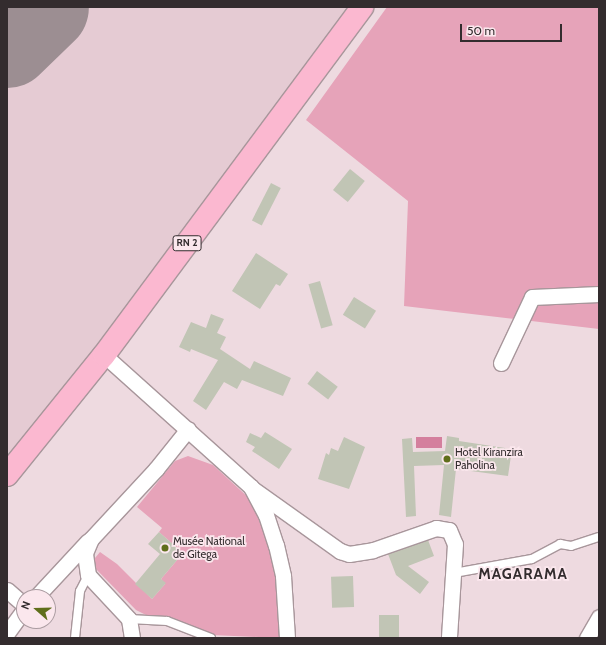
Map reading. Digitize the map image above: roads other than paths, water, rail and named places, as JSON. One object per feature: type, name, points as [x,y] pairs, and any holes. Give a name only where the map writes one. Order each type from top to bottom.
[{"type":"main road","name":"RN 2","points":[[7,475],[104,356],[362,7]]},
{"type":"street","points":[[501,363],[532,296],[599,294]]},
{"type":"street","points":[[104,356],[188,428],[251,487],[340,551],[349,554],[373,550],[443,527],[454,536],[454,573],[450,638]]},
{"type":"street","points":[[43,589],[156,469],[188,428]]},
{"type":"street","points":[[251,487],[266,515],[284,576],[287,638]]},
{"type":"street","points":[[90,538],[84,565],[88,575],[129,619],[132,638]]},
{"type":"street","points":[[7,590],[16,598]]},
{"type":"street","points":[[587,638],[599,617]]},
{"type":"street","points":[[7,633],[16,621]]},
{"type":"lane","points":[[454,573],[532,559],[560,544],[571,546],[599,537]]},
{"type":"lane","points":[[75,638],[80,591],[88,575]]},
{"type":"lane","points":[[129,619],[167,622],[211,638]]},
{"type":"place","name":"Hotel Kiranzira Paholina","points":[[447,459]]},
{"type":"place","name":"Musée National de Gitega","points":[[165,548]]},
{"type":"district","name":"MAGARAMA","points":[[523,575]]}]
